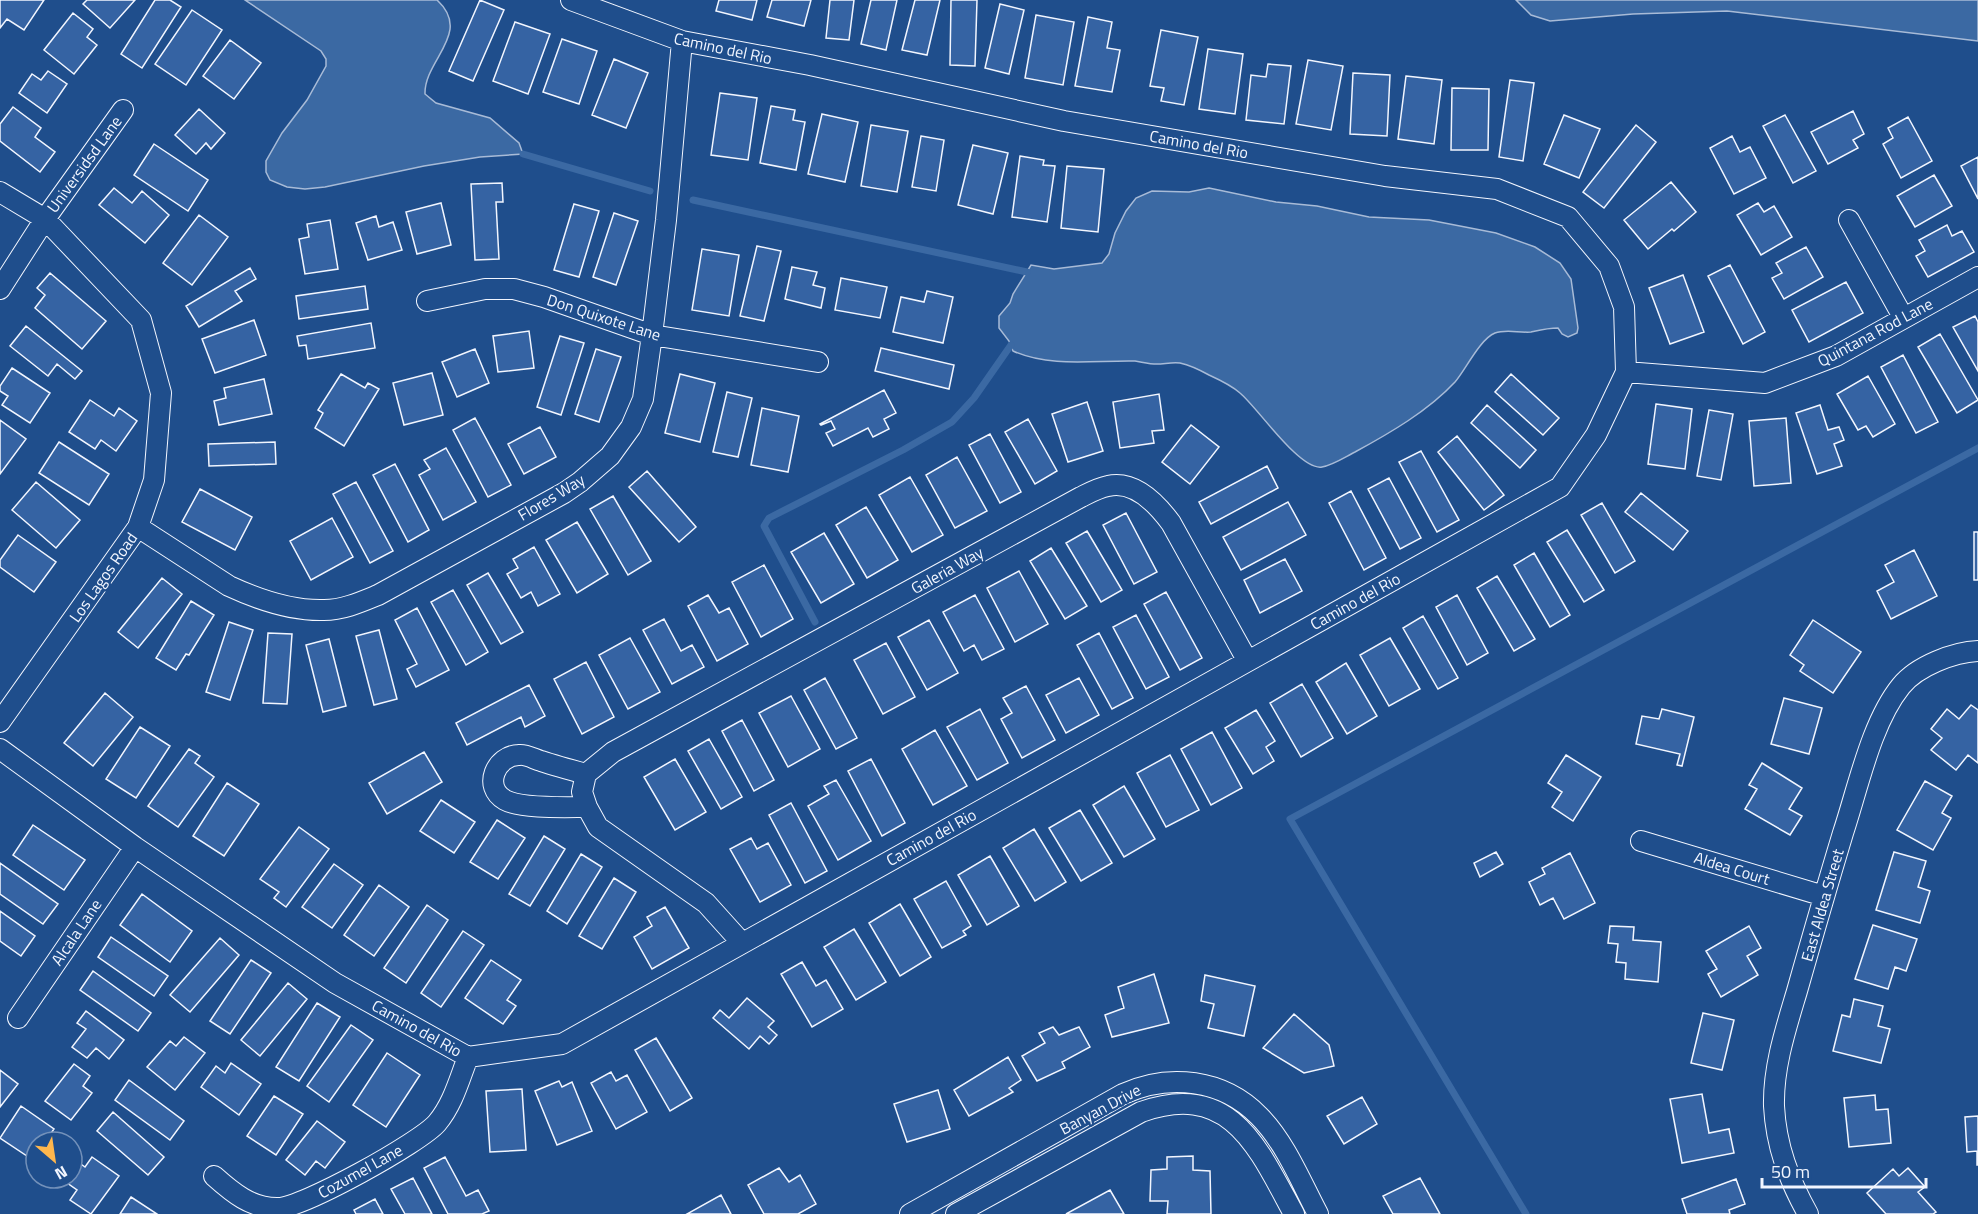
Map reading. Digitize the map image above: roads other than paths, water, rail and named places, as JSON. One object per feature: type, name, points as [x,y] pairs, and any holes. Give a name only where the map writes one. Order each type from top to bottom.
[{"type":"street","name":"Camino del Rio","points":[[0,749],[135,847],[335,982],[468,1057],[562,1044],[1560,487],[1596,435],[1626,372],[1624,307],[1609,266],[1568,217],[1497,189],[1385,176],[1064,121],[810,65],[682,41],[571,0]]},
{"type":"street","name":"Flores Way","points":[[138,527],[245,594],[310,609],[339,608],[363,601],[564,493],[596,469],[621,442],[638,414],[643,399],[666,220],[682,41]]},
{"type":"street","name":"Universidsd Lane","points":[[0,289],[45,219],[123,110]]},
{"type":"street","name":"Los Lagos Road","points":[[0,192],[45,219],[141,320],[161,393],[154,480],[138,527],[0,722]]},
{"type":"street","points":[[1849,220],[1903,317]]},
{"type":"street","name":"Quintana Rod Lane","points":[[1626,372],[1765,383],[1836,356],[1978,277]]},
{"type":"street","name":"Don Quixote Lane","points":[[427,301],[485,289],[514,290],[544,297],[652,335],[818,362]]},
{"type":"street","name":"Galeria Way","points":[[586,774],[613,752],[1081,497],[1109,485],[1132,488],[1152,501],[1166,517],[1247,660]]},
{"type":"street","name":"East Aldea Street","points":[[1808,1214],[1792,1186],[1779,1147],[1774,1105],[1778,1060],[1824,896],[1878,723],[1902,684],[1927,666],[1963,652],[1978,651]]},
{"type":"street","points":[[587,807],[524,806],[505,800],[497,793],[492,780],[496,768],[505,757],[520,754],[586,774],[582,792],[598,827],[706,903],[742,943]]},
{"type":"street","name":"Aldea Court","points":[[1641,841],[1824,896]]},
{"type":"street","name":"Alcala Lane","points":[[18,1018],[135,847]]},
{"type":"street","name":"Cozumel Lane","points":[[214,1176],[232,1192],[256,1206],[280,1209],[305,1200],[374,1165],[436,1125],[450,1105],[468,1057]]},
{"type":"street","name":"Banyan Drive","points":[[910,1214],[1123,1094],[1144,1086],[1171,1081],[1204,1084],[1232,1095],[1260,1116],[1281,1146],[1318,1214]]},
{"type":"street","points":[[1144,1086],[1149,1109]]},
{"type":"street","name":"Banyan Drive","points":[[956,1214],[1149,1109],[1171,1103],[1203,1106],[1223,1115],[1240,1129],[1255,1146],[1294,1214]]},
{"type":"water","points":[[245,0],[437,0],[447,12],[450,24],[449,35],[427,82],[425,94],[436,103],[490,118],[519,143],[523,154],[480,157],[424,166],[325,187],[305,189],[287,187],[270,180],[266,172],[266,161],[282,133],[307,100],[326,66],[326,59],[321,51]]},
{"type":"water","points":[[1516,0],[1978,0],[1978,41],[1727,11],[1633,14],[1550,21],[1531,15]]},
{"type":"water","points":[[1209,188],[1276,202],[1317,206],[1369,217],[1429,220],[1496,233],[1535,247],[1560,263],[1571,279],[1577,333],[1568,337],[1558,328],[1531,332],[1504,331],[1489,336],[1455,382],[1433,402],[1382,437],[1339,461],[1322,467],[1313,466],[1302,459],[1237,390],[1191,366],[1180,363],[1154,364],[1135,361],[1042,360],[1013,351],[999,328],[999,316],[1010,303],[1031,265],[1054,269],[1102,263],[1109,254],[1115,233],[1126,211],[1136,198],[1152,191],[1189,192]]},
{"type":"waterway","points":[[523,154],[650,191]]},
{"type":"waterway","points":[[693,200],[1027,272]]},
{"type":"waterway","points":[[815,622],[764,526],[769,518],[903,450],[952,422],[974,398],[1011,345]]},
{"type":"waterway","points":[[1526,1214],[1290,819],[1978,448]]}]
